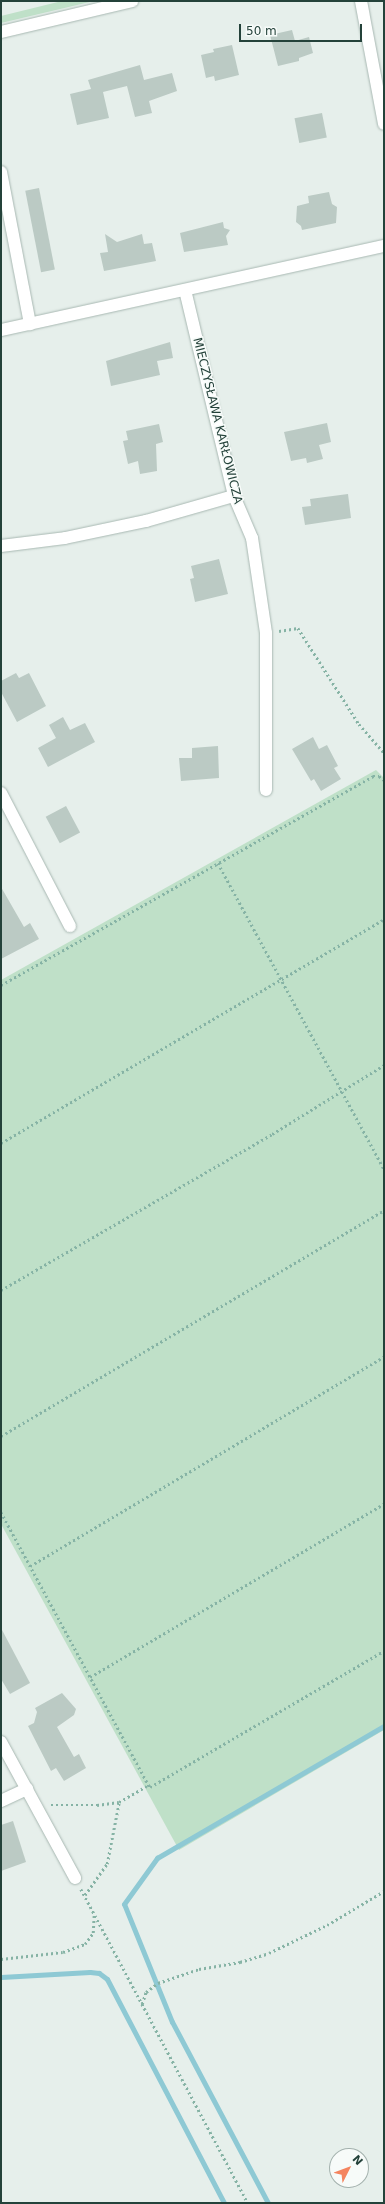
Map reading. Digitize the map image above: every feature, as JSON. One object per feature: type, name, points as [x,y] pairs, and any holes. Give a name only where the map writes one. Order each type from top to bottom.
[{"type":"street","points":[[1,32],[132,1]]},
{"type":"street","points":[[361,1],[384,124]]},
{"type":"street","points":[[1,172],[30,324]]},
{"type":"street","points":[[1,330],[384,246]]},
{"type":"street","name":"MIECZYSŁAWA KARŁOWICZA","points":[[185,290],[234,496],[252,538],[266,633],[266,790]]},
{"type":"street","points":[[1,546],[65,538],[146,521],[234,496]]},
{"type":"street","points":[[1,793],[70,926]]},
{"type":"street","points":[[1,1742],[75,1878]]},
{"type":"street","points":[[1,1801],[27,1789]]},
{"type":"path","points":[[266,633],[298,628],[359,724],[384,753]]},
{"type":"path","points":[[1,985],[372,776],[379,776],[384,780]]},
{"type":"path","points":[[218,864],[384,1169]]},
{"type":"path","points":[[1,1143],[384,919]]},
{"type":"path","points":[[1,1290],[157,1198],[272,1134],[384,1065]]},
{"type":"path","points":[[1,1436],[384,1210]]},
{"type":"path","points":[[30,1566],[384,1357]]},
{"type":"path","points":[[90,1677],[384,1504]]},
{"type":"path","points":[[1,1512],[148,1785]]},
{"type":"path","points":[[47,1806],[98,1805],[118,1802],[148,1785],[150,1787],[384,1651]]},
{"type":"path","points":[[84,1896],[107,1864],[118,1802]]},
{"type":"path","points":[[75,1878],[248,2203]]},
{"type":"path","points":[[142,2004],[146,1992],[158,1983],[199,1969],[240,1962],[269,1953],[327,1924],[384,1891]]},
{"type":"path","points":[[1,1958],[63,1952],[85,1944],[94,1933],[94,1915]]},
{"type":"green space","points":[[62,1],[94,1],[1,23],[1,16]]},
{"type":"green space","points":[[376,770],[384,778],[384,1730],[179,1850],[1,1524],[1,980]]},
{"type":"building","points":[[292,30],[295,41],[309,37],[313,53],[299,58],[299,61],[278,66],[270,35]]},
{"type":"building","points":[[232,45],[239,75],[215,81],[214,76],[206,78],[201,55],[214,52],[213,49]]},
{"type":"building","points":[[140,65],[144,80],[172,73],[177,91],[149,101],[152,113],[135,117],[127,86],[103,92],[109,118],[77,125],[70,94],[91,89],[88,80]]},
{"type":"building","points":[[322,113],[327,138],[299,143],[295,118]]},
{"type":"building","points":[[39,188],[55,269],[41,272],[25,191]]},
{"type":"building","points":[[329,192],[332,204],[337,207],[336,223],[302,230],[301,226],[296,222],[297,206],[309,203],[308,196]]},
{"type":"building","points":[[223,222],[224,228],[230,230],[226,236],[228,245],[184,252],[180,233]]},
{"type":"building","points":[[105,234],[117,242],[142,234],[144,244],[152,243],[156,261],[104,271],[100,253],[108,252]]},
{"type":"building","points":[[170,342],[173,358],[157,361],[160,375],[111,386],[106,361]]},
{"type":"building","points":[[327,423],[331,442],[319,445],[323,459],[307,463],[306,458],[291,461],[284,432]]},
{"type":"building","points":[[159,424],[163,442],[156,444],[157,471],[140,474],[138,461],[128,464],[123,441],[128,440],[126,431]]},
{"type":"building","points":[[348,494],[351,518],[305,525],[302,507],[311,506],[310,499]]},
{"type":"building","points":[[219,559],[228,594],[195,602],[190,579],[194,578],[191,566]]},
{"type":"building","points":[[16,673],[19,678],[29,673],[46,706],[17,722],[1,692],[1,681]]},
{"type":"building","points":[[63,717],[70,730],[85,723],[95,742],[48,767],[38,748],[56,738],[49,725]]},
{"type":"building","points":[[313,737],[319,749],[327,745],[338,766],[334,768],[341,779],[321,791],[314,779],[311,781],[292,749]]},
{"type":"building","points":[[218,746],[219,778],[181,781],[179,758],[192,758],[192,748]]},
{"type":"building","points":[[66,806],[80,832],[60,843],[46,817]]},
{"type":"building","points":[[1,887],[24,927],[30,923],[39,939],[1,959]]},
{"type":"building","points":[[1,1628],[30,1683],[10,1694],[1,1679]]},
{"type":"building","points":[[62,1693],[76,1709],[74,1715],[57,1727],[74,1757],[79,1754],[86,1768],[64,1781],[56,1768],[51,1771],[28,1726],[34,1723],[37,1712],[35,1708]]},
{"type":"building","points":[[13,1821],[26,1862],[1,1871],[1,1825]]},
{"type":"waterway","points":[[268,2203],[172,2022],[124,1904],[157,1858],[384,1726]]},
{"type":"waterway","points":[[1,1977],[90,1972],[99,1973],[107,1979],[224,2203]]}]
